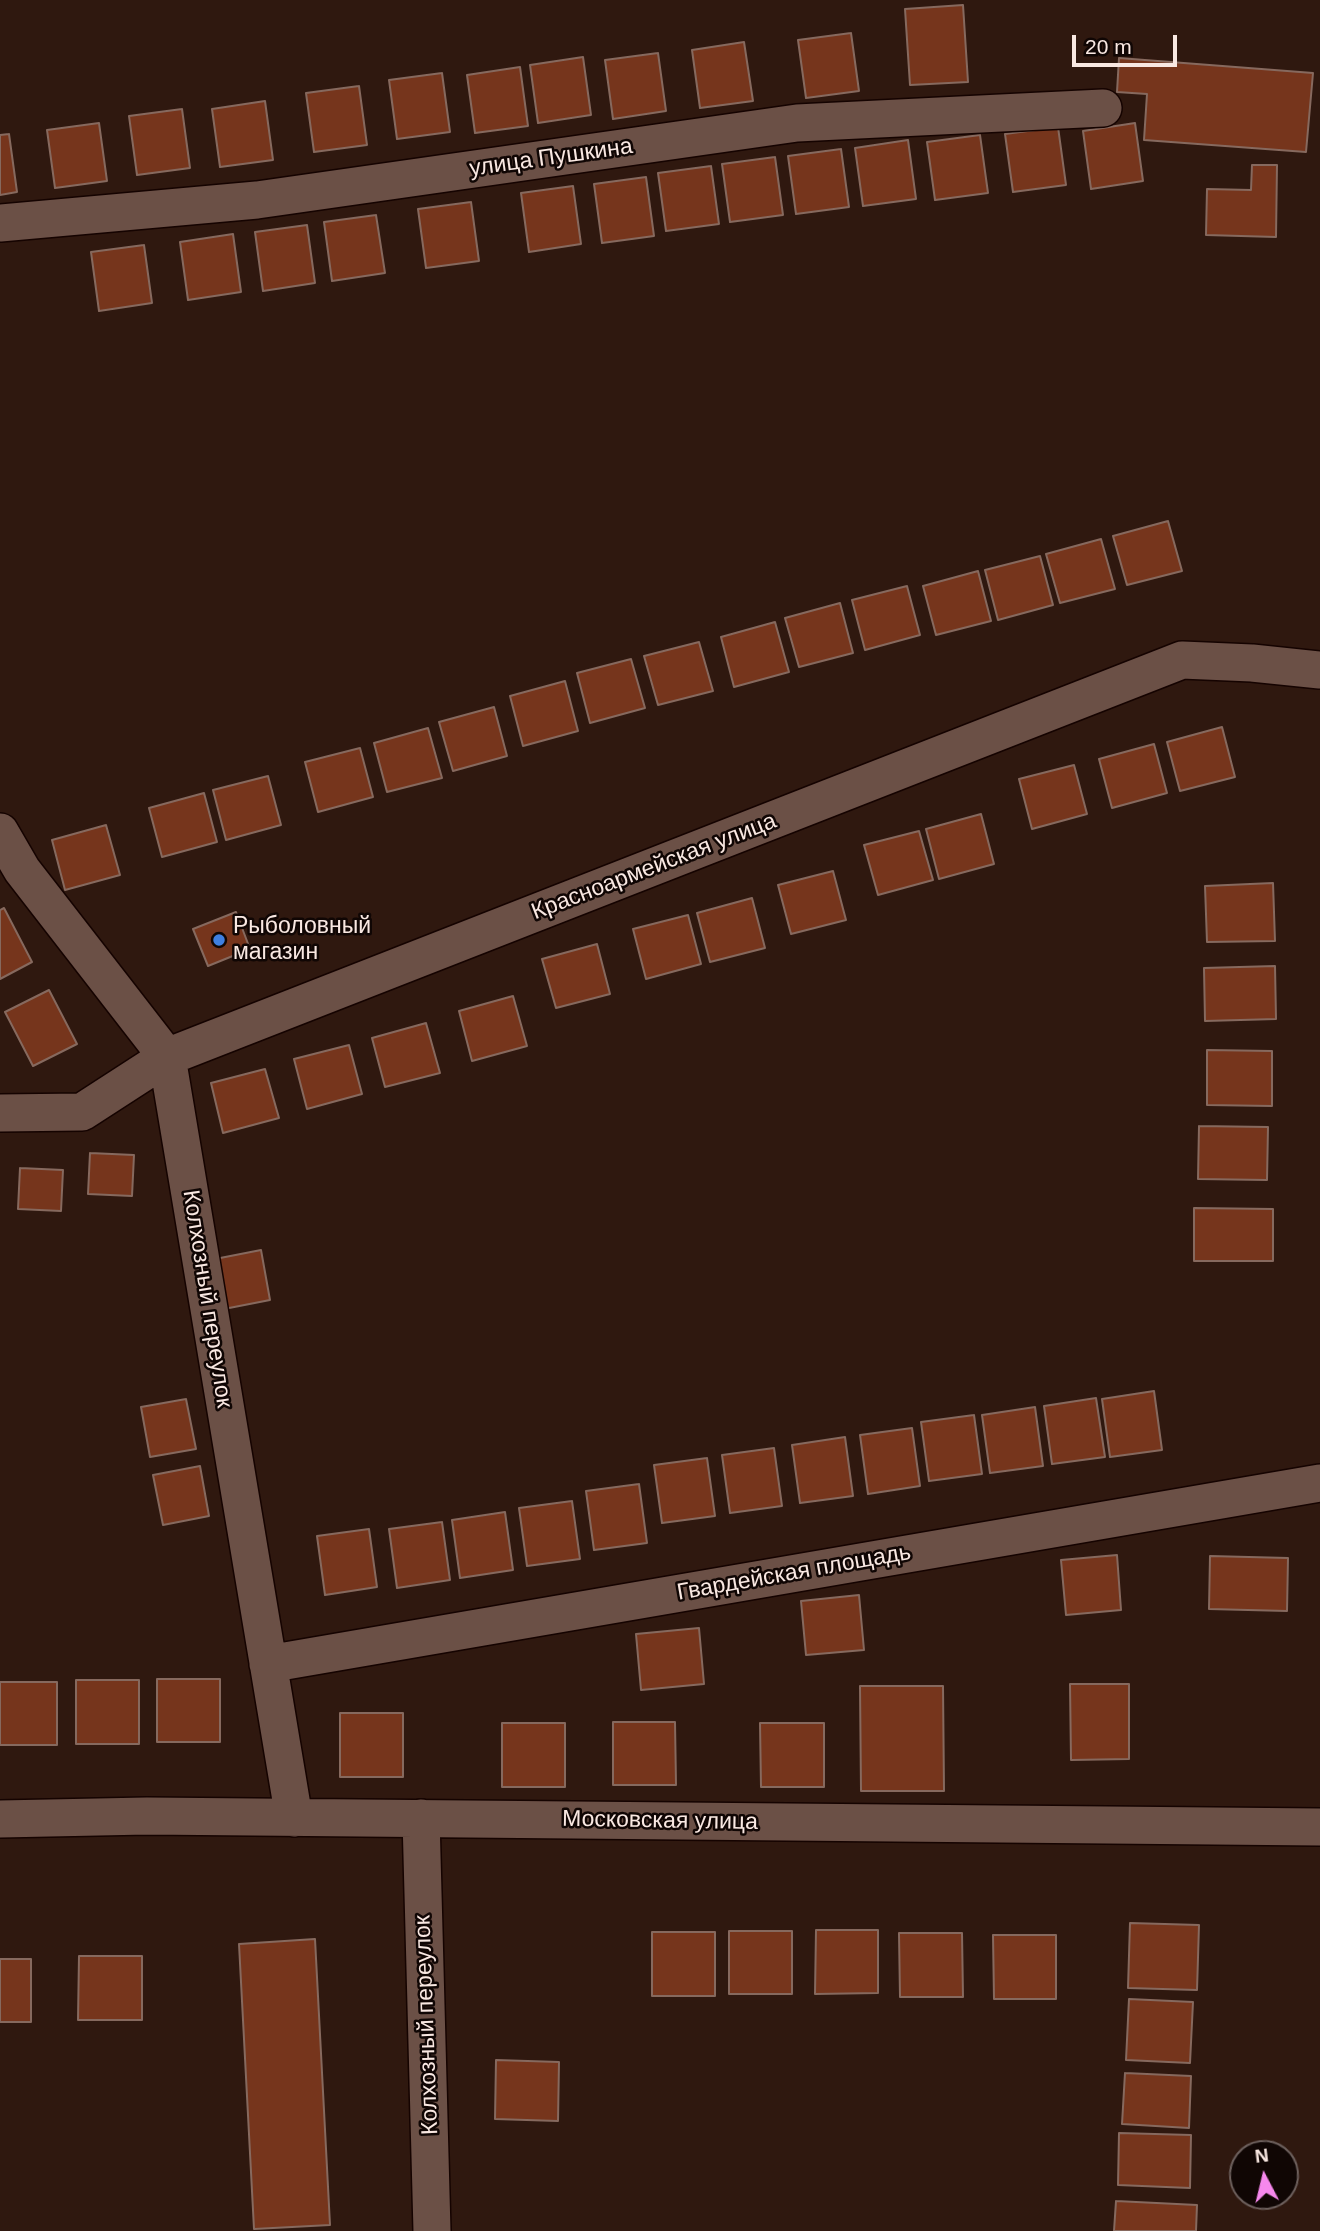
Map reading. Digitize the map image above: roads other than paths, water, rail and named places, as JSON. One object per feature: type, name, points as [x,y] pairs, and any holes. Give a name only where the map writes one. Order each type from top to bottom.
[{"type":"street","name":"улица Пушкина","points":[[0,223],[257,200],[797,123],[1103,108]]},
{"type":"street","name":"Красноармейская улица","points":[[0,1113],[82,1112],[167,1057],[1182,660],[1320,670]]},
{"type":"street","name":"Колхозный переулок","points":[[0,832],[22,870],[167,1057],[294,1818]]},
{"type":"street","name":"Гвардейская площадь","points":[[268,1664],[1320,1483]]},
{"type":"street","name":"Колхозный переулок","points":[[421,1818],[432,2231]]},
{"type":"street","name":"Московская улица","points":[[0,1819],[421,1818],[1320,1827]]},
{"type":"place","name":"Рыболовный магазин","points":[[219,940]]}]
